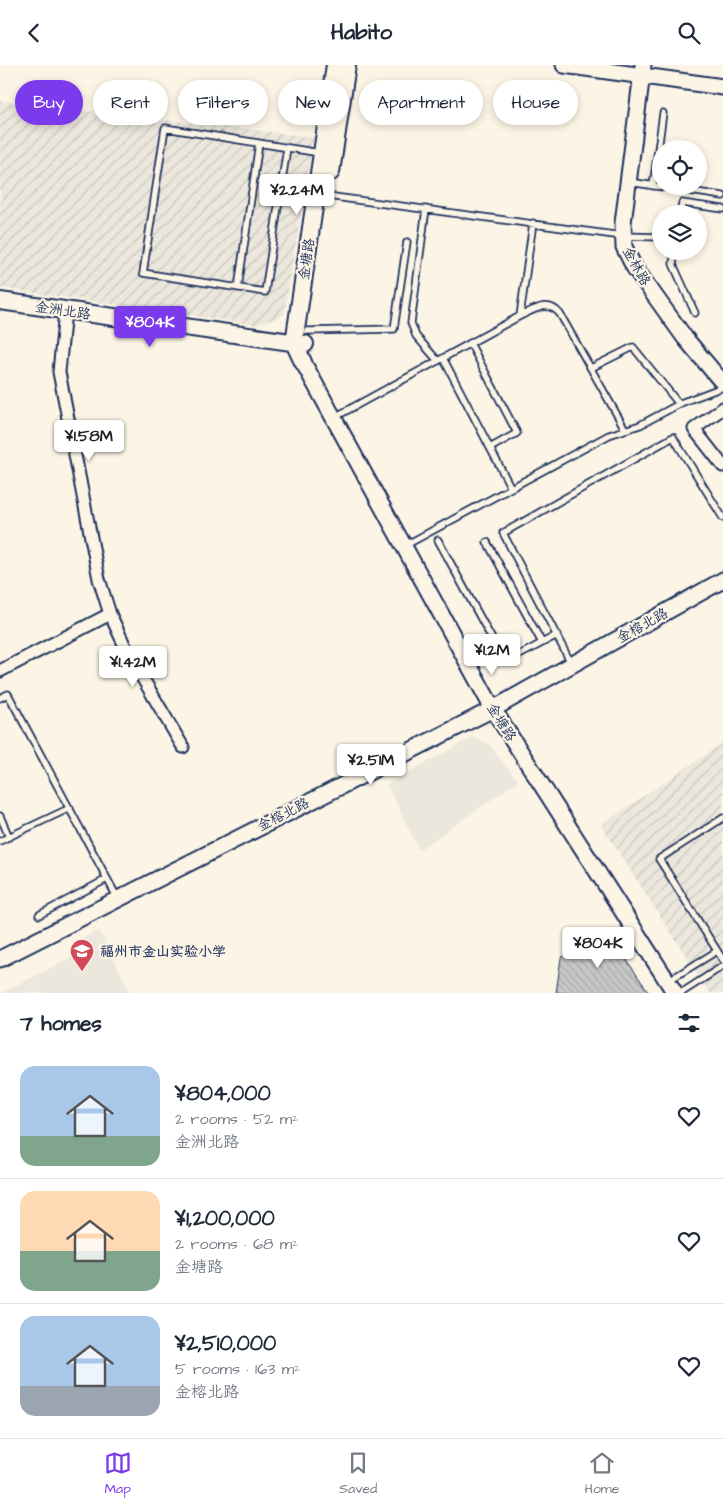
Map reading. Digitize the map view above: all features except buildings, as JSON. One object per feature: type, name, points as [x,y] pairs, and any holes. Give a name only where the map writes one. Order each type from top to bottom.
[{"type":"main road","name":"金塘路","points":[[302,348],[327,196],[328,155],[335,65]]},
{"type":"main road","name":"金塘路","points":[[302,348],[328,155],[348,65]]},
{"type":"main road","name":"金洲北路","points":[[0,301],[64,315]]},
{"type":"main road","name":"金洲北路","points":[[0,311],[64,315],[302,348]]},
{"type":"street","points":[[564,65],[642,70],[723,87]]},
{"type":"street","name":"金林路","points":[[642,70],[622,236],[628,256],[658,301],[684,338],[723,385]]},
{"type":"street","points":[[64,315],[59,372],[99,579],[110,614],[129,655],[182,747]]},
{"type":"street","name":"金塘路","points":[[302,348],[334,418],[493,709],[672,987]]},
{"type":"street","points":[[722,411],[694,429],[723,466]]},
{"type":"street","name":"金榕北路","points":[[0,959],[493,709],[723,580]]},
{"type":"street","points":[[0,671],[110,614]]},
{"type":"lane","points":[[659,140],[663,113]]},
{"type":"lane","points":[[287,148],[265,292],[143,273],[165,128],[259,143],[328,155]]},
{"type":"lane","points":[[238,288],[259,143]]},
{"type":"lane","points":[[628,182],[652,186]]},
{"type":"lane","points":[[707,194],[723,196]]},
{"type":"lane","points":[[327,196],[622,236],[652,237]]},
{"type":"lane","points":[[682,205],[682,203],[696,205]]},
{"type":"lane","points":[[707,207],[723,209]]},
{"type":"lane","points":[[426,209],[411,323],[416,336],[441,359],[511,488]]},
{"type":"lane","points":[[520,315],[533,223]]},
{"type":"lane","points":[[302,348],[394,329],[407,242]]},
{"type":"lane","points":[[673,260],[673,265],[695,313]]},
{"type":"lane","points":[[334,418],[520,315],[545,305],[556,310],[625,429]]},
{"type":"lane","points":[[470,343],[517,433],[490,448]]},
{"type":"lane","points":[[590,368],[633,347],[679,404]]},
{"type":"lane","points":[[404,546],[609,435],[640,425],[679,404],[723,385]]},
{"type":"lane","points":[[572,665],[503,533],[673,437],[723,518]]},
{"type":"lane","points":[[438,540],[504,661],[512,659],[556,635]]},
{"type":"lane","points":[[487,542],[542,643]]},
{"type":"lane","points":[[0,698],[8,694],[118,899]]},
{"type":"lane","points":[[0,841],[70,808]]},
{"type":"lane","points":[[0,816],[9,837]]},
{"type":"lane","points":[[723,818],[659,859],[723,960]]},
{"type":"lane","points":[[39,915],[107,879]]},
{"type":"lane","points":[[672,987],[717,951]]},
{"type":"lane","points":[[681,993],[723,967]]},
{"type":"shaded area","points":[[0,101],[15,103],[15,125],[83,125],[83,111],[93,112],[93,125],[168,125],[168,120],[178,121],[178,125],[209,125],[314,137],[284,315],[257,325],[0,288]]},
{"type":"shaded area","points":[[473,737],[488,743],[518,781],[419,850],[387,784]]},
{"type":"shaded area","points":[[723,743],[723,993],[710,993],[601,825]]},
{"type":"shaded area","name":"福州市金山实验小学","points":[[99,930],[131,993],[1,993],[84,951],[80,940]]},
{"type":"place","name":"福州市金山实验小学","points":[[82,972]]}]
